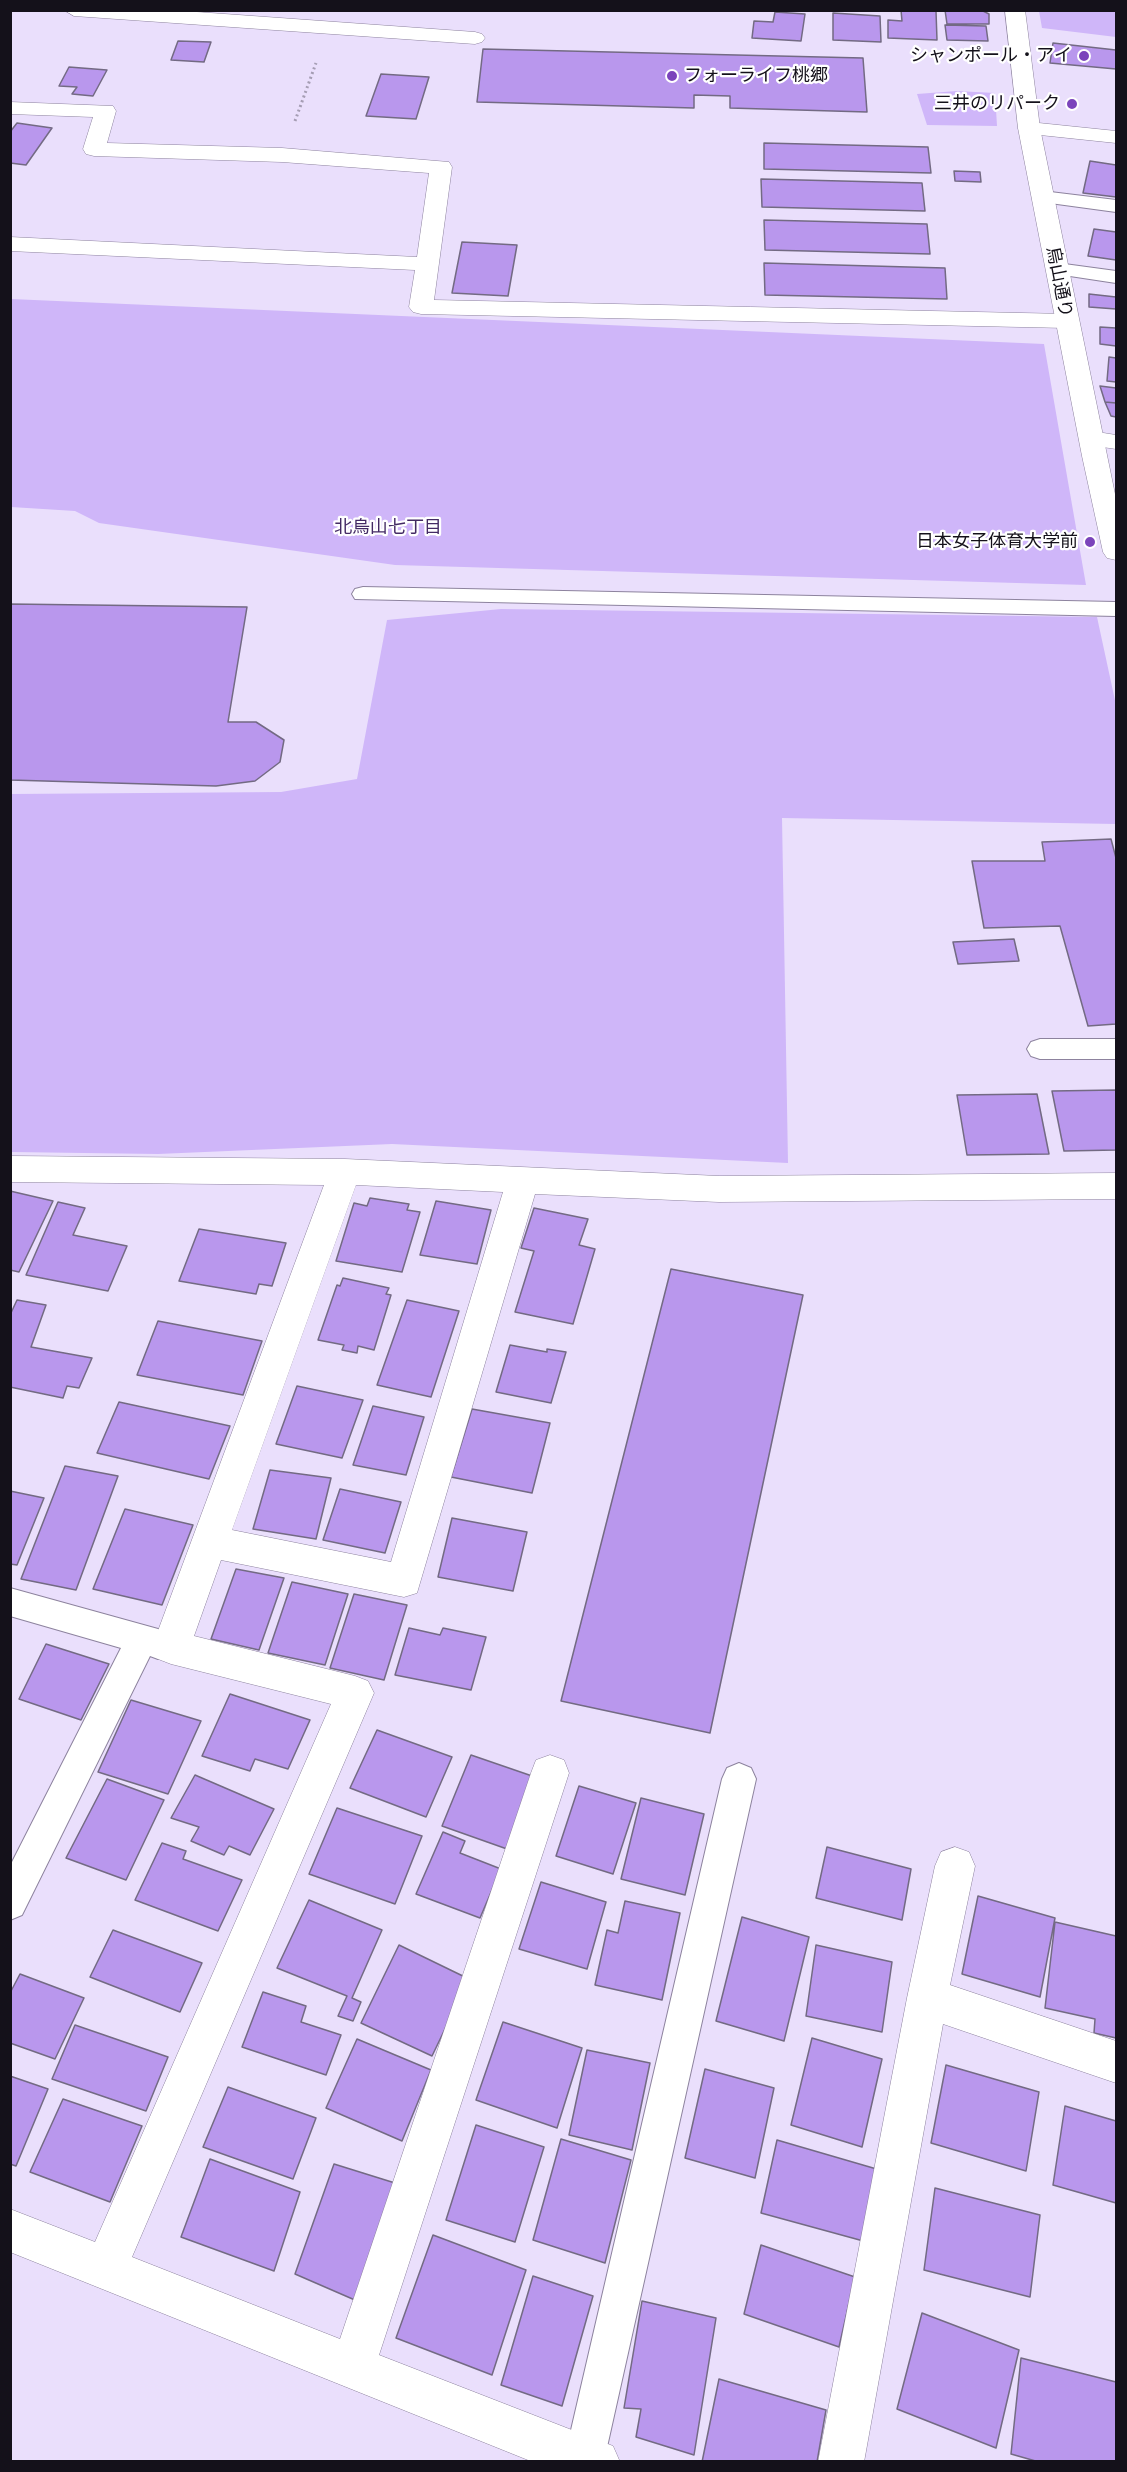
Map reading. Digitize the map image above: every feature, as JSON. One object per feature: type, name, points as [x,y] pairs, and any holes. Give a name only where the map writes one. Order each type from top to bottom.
[{"type":"street","points":[[74,10],[475,38]]},
{"type":"street","name":"烏山通り","points":[[1015,10],[1029,128],[1116,552]]},
{"type":"street","points":[[10,108],[105,111],[94,149],[282,155],[441,167],[421,306],[1067,321]]},
{"type":"street","points":[[1029,128],[1116,137]]},
{"type":"street","points":[[10,244],[426,264]]},
{"type":"street","points":[[1091,439],[1116,442]]},
{"type":"street","points":[[10,1169],[345,1172],[522,1182],[719,1189],[1116,1186]]},
{"type":"street","points":[[106,2266],[355,1693],[157,1643],[209,1542],[345,1172]]},
{"type":"street","points":[[209,1542],[404,1581],[522,1182]]},
{"type":"street","points":[[353,2366],[550,1773]]},
{"type":"street","points":[[841,2462],[927,1998],[956,1866]]},
{"type":"street","points":[[927,1998],[1116,2062]]},
{"type":"street","points":[[10,2230],[106,2266],[577,2458]]},
{"type":"lane","points":[[1042,197],[1116,206]]},
{"type":"lane","points":[[1057,269],[1116,277]]},
{"type":"lane","points":[[363,594],[1116,609]]},
{"type":"lane","points":[[1040,1049],[1116,1049]]},
{"type":"lane","points":[[10,1602],[157,1643],[10,1903]]},
{"type":"lane","points":[[577,2458],[739,1779]]},
{"type":"path","points":[[282,155],[328,28]]},
{"type":"shaded area","points":[[1039,11],[1116,11],[1116,37],[1042,28]]},
{"type":"shaded area","points":[[957,91],[995,93],[997,126],[927,125],[917,94]]},
{"type":"shaded area","points":[[11,299],[1044,344],[1086,585],[395,565],[99,523],[75,511],[11,507]]},
{"type":"shaded area","points":[[501,609],[1097,617],[1116,705],[1116,824],[782,818],[788,1163],[392,1144],[158,1154],[11,1152],[11,794],[281,792],[357,779],[387,620]]},
{"type":"building","points":[[901,10],[936,11],[937,40],[888,38],[888,20],[902,21]]},
{"type":"building","points":[[945,10],[983,11],[989,14],[989,24],[947,24]]},
{"type":"building","points":[[775,12],[805,14],[801,41],[752,38],[754,21],[773,22]]},
{"type":"building","points":[[833,13],[880,16],[881,42],[833,40]]},
{"type":"building","points":[[945,25],[986,26],[988,41],[947,40]]},
{"type":"building","points":[[178,41],[211,42],[204,62],[171,60]]},
{"type":"building","name":"シャンポール・アイ","points":[[1053,43],[1116,50],[1116,69],[1050,63]]},
{"type":"building","name":"フォーライフ桃郷","points":[[483,49],[863,58],[867,112],[730,108],[730,96],[694,95],[694,108],[477,102]]},
{"type":"building","points":[[69,67],[107,70],[93,96],[72,94],[77,87],[59,86]]},
{"type":"building","points":[[381,74],[429,77],[416,119],[366,116]]},
{"type":"building","points":[[17,123],[52,128],[26,165],[10,163],[10,132]]},
{"type":"building","points":[[764,143],[928,147],[931,173],[764,169]]},
{"type":"building","points":[[1090,161],[1116,165],[1116,197],[1083,193]]},
{"type":"building","points":[[954,171],[980,172],[981,182],[955,181]]},
{"type":"building","points":[[761,179],[922,183],[925,211],[762,207]]},
{"type":"building","points":[[764,220],[927,224],[930,254],[765,250]]},
{"type":"building","points":[[1094,229],[1116,232],[1116,260],[1088,256]]},
{"type":"building","points":[[462,242],[517,245],[508,296],[452,293]]},
{"type":"building","points":[[764,263],[945,268],[947,299],[765,295]]},
{"type":"building","points":[[1089,294],[1116,297],[1116,309],[1089,307]]},
{"type":"building","points":[[1100,327],[1116,328],[1116,346],[1100,344]]},
{"type":"building","points":[[1109,357],[1116,358],[1116,382],[1107,381]]},
{"type":"building","points":[[1100,386],[1116,388],[1116,403],[1105,402]]},
{"type":"building","points":[[1105,402],[1116,403],[1116,417],[1111,416]]},
{"type":"building","points":[[10,604],[247,607],[228,722],[256,722],[284,740],[280,762],[255,781],[216,786],[10,780]]},
{"type":"building","points":[[1111,839],[1116,858],[1116,1024],[1088,1026],[1060,926],[984,928],[972,861],[1045,861],[1042,842]]},
{"type":"building","points":[[1014,939],[1019,961],[958,964],[953,942]]},
{"type":"building","points":[[1116,1090],[1116,1150],[1064,1151],[1052,1091]]},
{"type":"building","points":[[1037,1094],[1049,1154],[967,1155],[957,1095]]},
{"type":"building","points":[[10,1191],[53,1201],[19,1272],[10,1270]]},
{"type":"building","points":[[370,1198],[409,1204],[407,1210],[420,1212],[402,1272],[336,1261],[354,1203],[367,1206]]},
{"type":"building","points":[[436,1201],[491,1210],[477,1264],[420,1255]]},
{"type":"building","points":[[58,1202],[85,1208],[73,1235],[127,1246],[108,1291],[26,1275]]},
{"type":"building","points":[[534,1208],[588,1219],[579,1245],[595,1249],[573,1324],[515,1312],[534,1251],[521,1248]]},
{"type":"building","points":[[199,1229],[286,1243],[272,1286],[259,1284],[256,1294],[179,1281]]},
{"type":"building","points":[[671,1269],[803,1295],[710,1733],[561,1701]]},
{"type":"building","points":[[343,1278],[389,1288],[386,1294],[391,1295],[374,1350],[358,1346],[357,1353],[342,1350],[344,1345],[318,1340],[337,1285],[340,1286]]},
{"type":"building","points":[[17,1300],[46,1305],[31,1347],[92,1358],[79,1388],[67,1386],[63,1398],[10,1387],[10,1315]]},
{"type":"building","points":[[407,1300],[459,1311],[431,1397],[377,1385]]},
{"type":"building","points":[[158,1321],[262,1341],[243,1395],[137,1375]]},
{"type":"building","points":[[510,1345],[547,1352],[547,1349],[566,1352],[551,1403],[496,1392]]},
{"type":"building","points":[[297,1386],[363,1400],[342,1458],[276,1444]]},
{"type":"building","points":[[119,1402],[230,1426],[209,1479],[97,1453]]},
{"type":"building","points":[[373,1406],[424,1417],[406,1475],[353,1465]]},
{"type":"building","points":[[472,1409],[550,1423],[532,1493],[451,1477]]},
{"type":"building","points":[[65,1466],[118,1476],[76,1590],[21,1579]]},
{"type":"building","points":[[270,1470],[331,1478],[316,1539],[253,1529]]},
{"type":"building","points":[[340,1489],[401,1502],[385,1553],[323,1540]]},
{"type":"building","points":[[10,1491],[44,1498],[17,1565],[10,1564]]},
{"type":"building","points":[[125,1509],[193,1525],[162,1605],[93,1589]]},
{"type":"building","points":[[452,1518],[527,1532],[513,1591],[438,1577]]},
{"type":"building","points":[[236,1569],[284,1578],[259,1650],[211,1639]]},
{"type":"building","points":[[292,1582],[348,1594],[325,1665],[268,1653]]},
{"type":"building","points":[[354,1594],[407,1605],[384,1680],[330,1668]]},
{"type":"building","points":[[409,1628],[440,1635],[443,1628],[486,1637],[471,1690],[395,1675]]},
{"type":"building","points":[[46,1644],[109,1664],[81,1720],[19,1699]]},
{"type":"building","points":[[230,1694],[310,1720],[288,1769],[255,1759],[250,1771],[202,1756]]},
{"type":"building","points":[[131,1700],[201,1721],[168,1794],[98,1772]]},
{"type":"building","points":[[377,1730],[452,1757],[426,1817],[350,1788]]},
{"type":"building","points":[[471,1755],[535,1777],[507,1849],[442,1826]]},
{"type":"building","points":[[195,1775],[274,1809],[250,1855],[229,1846],[224,1855],[191,1841],[199,1827],[171,1818]]},
{"type":"building","points":[[107,1779],[164,1800],[126,1880],[66,1858]]},
{"type":"building","points":[[579,1786],[636,1803],[613,1874],[556,1856]]},
{"type":"building","points":[[641,1798],[704,1814],[685,1895],[621,1879]]},
{"type":"building","points":[[337,1808],[422,1836],[395,1904],[309,1874]]},
{"type":"building","points":[[443,1832],[465,1841],[460,1853],[501,1869],[480,1918],[416,1894]]},
{"type":"building","points":[[162,1843],[186,1851],[183,1859],[242,1880],[218,1931],[135,1900]]},
{"type":"building","points":[[827,1847],[911,1869],[902,1920],[816,1898]]},
{"type":"building","points":[[541,1882],[606,1902],[587,1969],[519,1949]]},
{"type":"building","points":[[978,1896],[1055,1918],[1040,1997],[962,1974]]},
{"type":"building","points":[[309,1900],[382,1930],[352,1998],[361,2002],[353,2021],[338,2016],[347,1996],[277,1968]]},
{"type":"building","points":[[625,1901],[680,1913],[662,2000],[595,1985],[607,1930],[618,1933]]},
{"type":"building","points":[[742,1917],[809,1937],[784,2041],[716,2021]]},
{"type":"building","points":[[1055,1922],[1116,1936],[1116,2038],[1094,2033],[1095,2019],[1045,2008]]},
{"type":"building","points":[[113,1930],[202,1963],[180,2012],[90,1977]]},
{"type":"building","points":[[399,1945],[469,1979],[432,2056],[361,2023]]},
{"type":"building","points":[[816,1945],[892,1962],[882,2032],[806,2016]]},
{"type":"building","points":[[20,1974],[84,1998],[55,2059],[10,2043],[10,1993]]},
{"type":"building","points":[[263,1992],[306,2006],[301,2022],[341,2035],[326,2075],[242,2047]]},
{"type":"building","points":[[503,2022],[582,2048],[557,2128],[476,2100]]},
{"type":"building","points":[[75,2025],[168,2057],[146,2111],[52,2079]]},
{"type":"building","points":[[812,2038],[882,2059],[862,2147],[791,2125]]},
{"type":"building","points":[[357,2039],[431,2070],[402,2141],[326,2108]]},
{"type":"building","points":[[587,2050],[650,2063],[632,2150],[569,2135]]},
{"type":"building","points":[[946,2065],[1039,2092],[1026,2171],[931,2143]]},
{"type":"building","points":[[705,2069],[774,2088],[755,2178],[685,2158]]},
{"type":"building","points":[[10,2076],[48,2089],[16,2166],[10,2164]]},
{"type":"building","points":[[228,2087],[316,2118],[293,2179],[203,2147]]},
{"type":"building","points":[[63,2099],[142,2126],[110,2202],[30,2172]]},
{"type":"building","points":[[1065,2106],[1116,2121],[1116,2203],[1053,2185]]},
{"type":"building","points":[[476,2125],[544,2147],[515,2242],[446,2220]]},
{"type":"building","points":[[561,2139],[631,2160],[605,2263],[533,2240]]},
{"type":"building","points":[[777,2140],[880,2170],[867,2242],[761,2213]]},
{"type":"building","points":[[210,2159],[300,2192],[274,2271],[181,2237]]},
{"type":"building","points":[[334,2164],[411,2188],[371,2307],[295,2274]]},
{"type":"building","points":[[935,2188],[1040,2215],[1030,2297],[924,2270]]},
{"type":"building","points":[[433,2235],[526,2270],[492,2375],[396,2338]]},
{"type":"building","points":[[761,2245],[855,2277],[839,2347],[744,2314]]},
{"type":"building","points":[[533,2276],[593,2296],[562,2406],[501,2385]]},
{"type":"building","points":[[642,2301],[716,2318],[694,2455],[636,2437],[641,2409],[624,2408]]},
{"type":"building","points":[[922,2313],[1019,2350],[996,2448],[897,2409]]},
{"type":"building","points":[[1021,2358],[1116,2382],[1116,2462],[1039,2462],[1011,2454]]},
{"type":"building","points":[[719,2379],[826,2410],[817,2462],[702,2462]]},
{"type":"place","name":"シャンポール・アイ","points":[[1084,56]]},
{"type":"place","name":"フォーライフ桃郷","points":[[672,76]]},
{"type":"place","name":"三井のリパーク","points":[[1072,104]]},
{"type":"place","name":"日本女子体育大学前","points":[[1090,542]]},
{"type":"district","name":"北烏山七丁目","points":[[388,528]]}]
